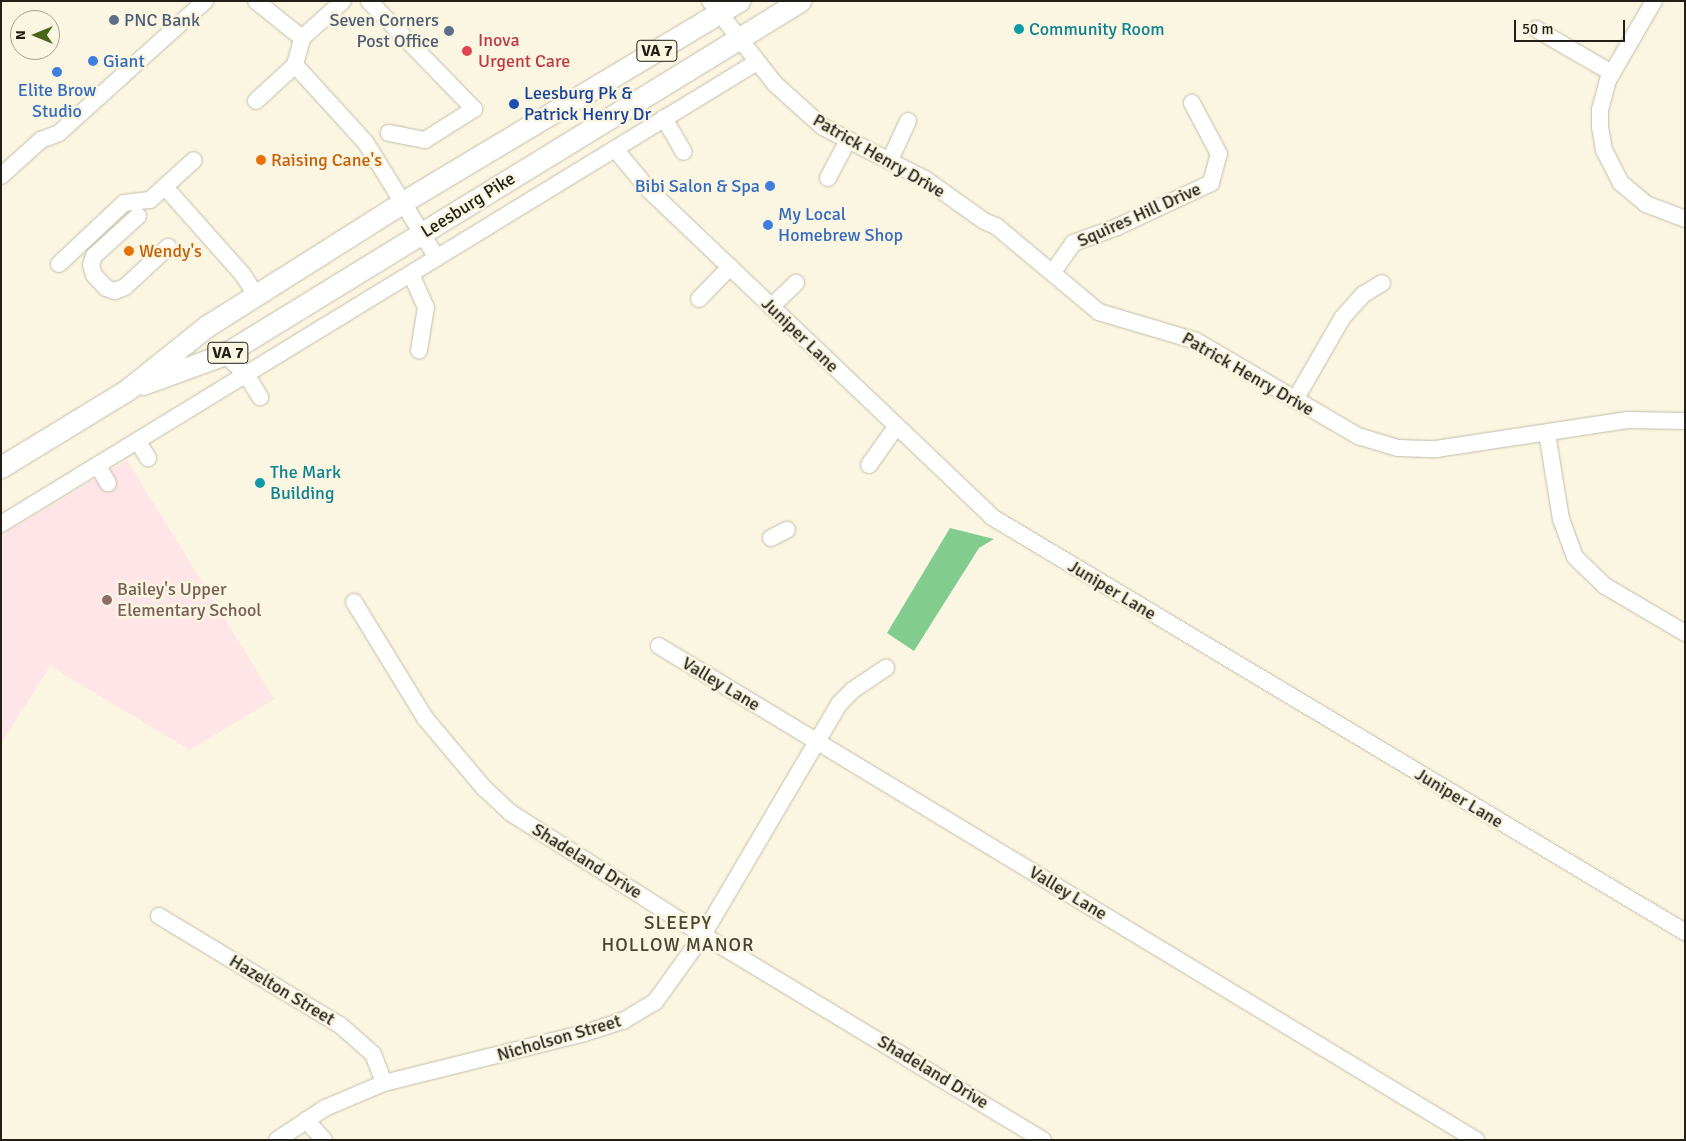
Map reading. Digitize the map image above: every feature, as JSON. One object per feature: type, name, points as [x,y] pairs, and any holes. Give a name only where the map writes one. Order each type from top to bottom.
[{"type":"main road","name":"Leesburg Pike","points":[[1,467],[127,390],[207,326],[403,202],[715,7],[739,1]]},
{"type":"main road","name":"Leesburg Pike","points":[[127,390],[225,354],[800,1]]},
{"type":"street","points":[[1,176],[41,140],[59,133],[205,1]]},
{"type":"street","points":[[256,1],[302,38]]},
{"type":"street","points":[[256,101],[296,65],[302,38],[343,1]]},
{"type":"street","points":[[369,1],[474,109],[425,140],[389,133]]},
{"type":"street","points":[[1654,1],[1612,73],[1600,110],[1604,150],[1610,166],[1621,183],[1646,204],[1685,219]]},
{"type":"street","name":"Patrick Henry Drive","points":[[715,7],[757,62],[801,110],[823,127],[925,179],[984,221],[996,226],[1053,272],[1098,312],[1196,341],[1358,436],[1398,448],[1436,449],[1637,419],[1684,419]]},
{"type":"street","points":[[1536,29],[1612,73]]},
{"type":"street","points":[[1,524],[247,376],[757,62]]},
{"type":"street","points":[[296,65],[366,143],[437,258]]},
{"type":"street","name":"Squires Hill Drive","points":[[1053,272],[1073,243],[1117,227],[1211,183],[1219,154],[1192,102]]},
{"type":"street","points":[[664,118],[684,152]]},
{"type":"street","points":[[890,160],[908,121]]},
{"type":"street","points":[[828,178],[848,140]]},
{"type":"street","name":"Juniper Lane","points":[[615,149],[649,190],[992,517],[1685,932]]},
{"type":"street","points":[[59,264],[124,203],[150,200],[194,160]]},
{"type":"street","points":[[165,187],[243,275],[256,295]]},
{"type":"street","points":[[138,216],[94,256],[91,265],[94,275],[106,288],[115,291],[125,287],[168,248]]},
{"type":"street","points":[[699,299],[730,267]]},
{"type":"street","points":[[411,274],[426,307],[419,350]]},
{"type":"street","points":[[771,307],[796,283]]},
{"type":"street","points":[[1295,400],[1343,317],[1364,294],[1382,283]]},
{"type":"street","points":[[225,354],[247,376],[260,397]]},
{"type":"street","points":[[869,464],[896,427]]},
{"type":"street","points":[[1547,433],[1561,519],[1575,557],[1605,586],[1685,633]]},
{"type":"street","points":[[138,442],[148,458]]},
{"type":"street","points":[[98,466],[108,483]]},
{"type":"street","points":[[770,538],[787,530]]},
{"type":"street","name":"Shadeland Drive","points":[[354,602],[425,718],[484,788],[511,813],[563,848],[703,935],[1043,1140]]},
{"type":"street","name":"Valley Lane","points":[[660,646],[795,727],[814,742],[1476,1140]]},
{"type":"street","name":"Nicholson Street","points":[[277,1140],[306,1120],[350,1096],[384,1083],[623,1021],[655,1002],[667,988],[703,935],[814,742],[839,704],[853,690],[886,668]]},
{"type":"street","name":"Hazelton Street","points":[[159,916],[340,1025],[373,1054],[384,1083]]},
{"type":"street","points":[[306,1120],[324,1140]]},
{"type":"shaded area","name":"Bailey's Upper Elementary School","points":[[127,460],[274,699],[190,750],[50,666],[1,744],[1,535]]},
{"type":"green space","points":[[950,528],[994,539],[979,548],[914,651],[887,633]]},
{"type":"place","name":"PNC Bank","points":[[114,20]]},
{"type":"place","name":"Community Room","points":[[1019,29]]},
{"type":"place","name":"Seven Corners Post Office","points":[[449,31]]},
{"type":"place","name":"Inova Urgent Care","points":[[467,51]]},
{"type":"place","name":"Giant","points":[[93,61]]},
{"type":"place","name":"Elite Brow Studio","points":[[57,72]]},
{"type":"place","name":"Leesburg Pk & Patrick Henry Dr","points":[[514,104]]},
{"type":"place","name":"Raising Cane's","points":[[261,160]]},
{"type":"place","name":"Bibi Salon & Spa","points":[[770,186]]},
{"type":"place","name":"My Local Homebrew Shop","points":[[768,225]]},
{"type":"place","name":"Wendy's","points":[[129,251]]},
{"type":"place","name":"The Mark Building","points":[[260,483]]},
{"type":"place","name":"Bailey's Upper Elementary School","points":[[107,600]]},
{"type":"district","name":"SLEEPY HOLLOW MANOR","points":[[678,935]]}]
